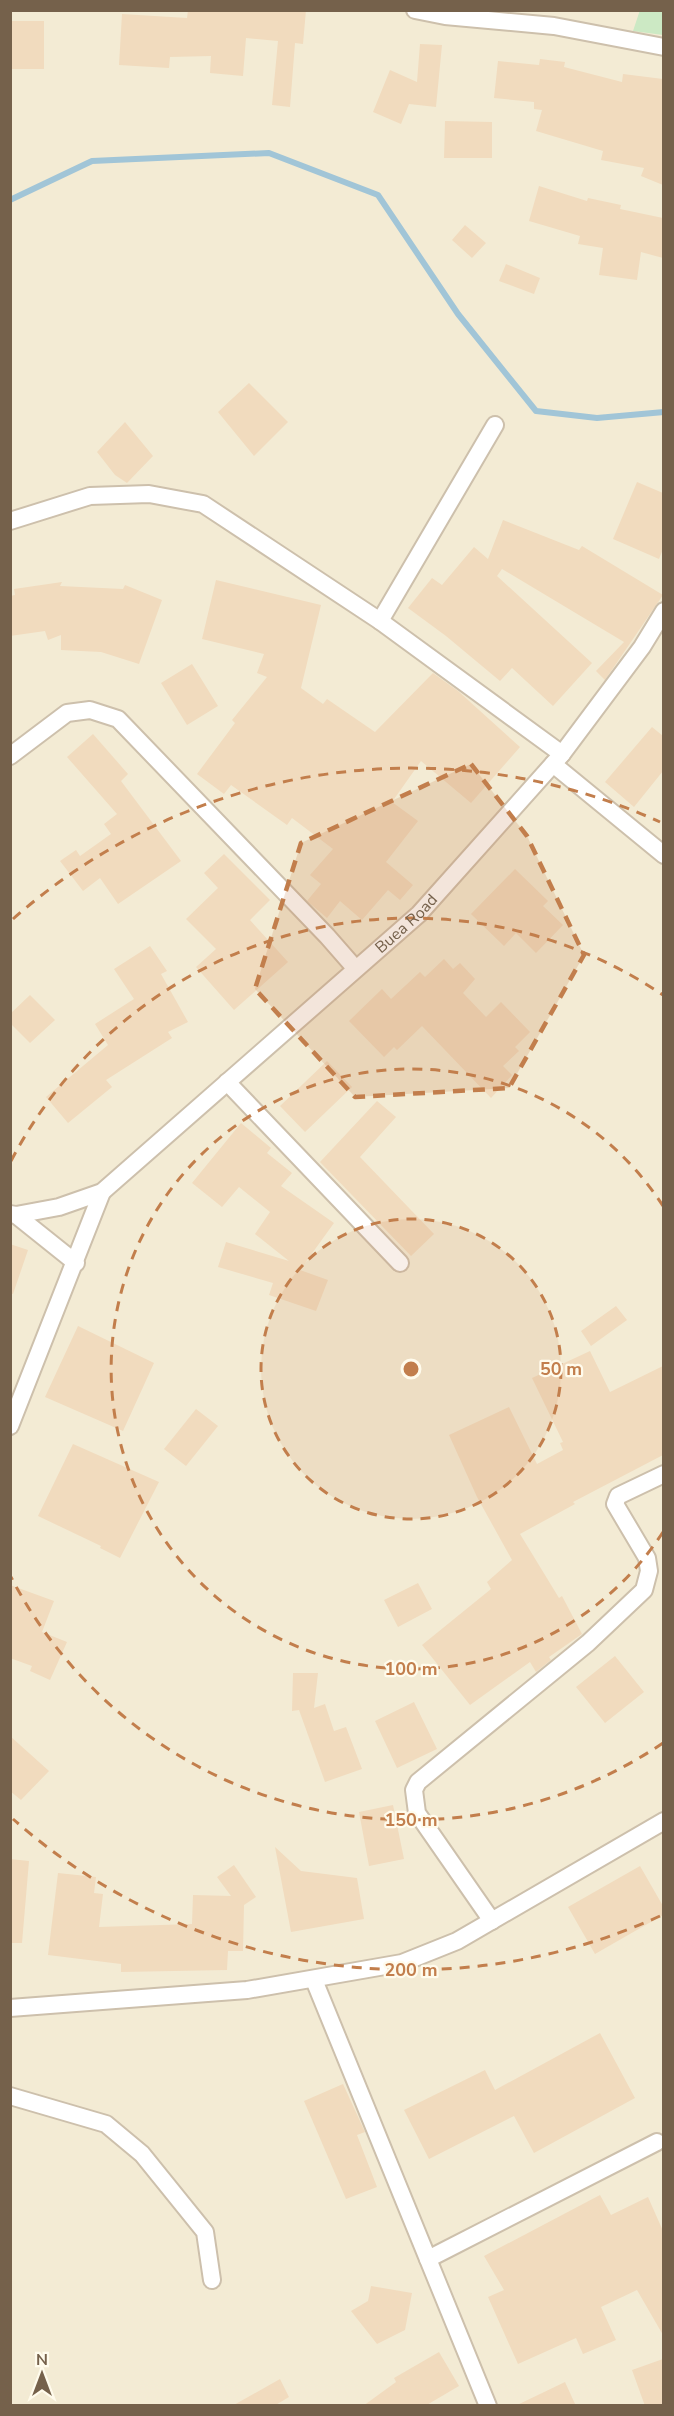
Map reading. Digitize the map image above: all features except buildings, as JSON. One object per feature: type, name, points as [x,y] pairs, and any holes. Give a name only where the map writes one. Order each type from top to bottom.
[{"type":"street","points":[[415,10],[445,16],[554,26],[663,47]]},
{"type":"street","points":[[380,621],[495,425]]},
{"type":"street","points":[[10,521],[90,496],[148,494],[203,504],[380,621],[557,759],[663,855]]},
{"type":"street","name":"Buea Road","points":[[102,1192],[419,914],[557,759],[642,646],[663,611]]},
{"type":"street","points":[[10,756],[67,713],[90,710],[118,719],[355,968]]},
{"type":"street","points":[[227,1082],[400,1263]]},
{"type":"street","points":[[13,1214],[59,1207],[102,1192]]},
{"type":"street","points":[[10,1426],[102,1192]]},
{"type":"street","points":[[13,1214],[76,1263]]},
{"type":"street","points":[[492,1921],[417,1813],[414,1790],[418,1782],[588,1643],[644,1590],[649,1571],[647,1558],[615,1504],[618,1496],[663,1474]]},
{"type":"street","points":[[10,2008],[247,1990],[402,1963],[457,1941],[663,1821]]},
{"type":"street","points":[[314,1980],[488,2406]]},
{"type":"street","points":[[10,2096],[106,2124],[142,2154],[205,2232],[212,2280]]},
{"type":"street","points":[[428,2259],[657,2142]]},
{"type":"highlighted area","points":[[471,764],[527,836],[584,955],[509,1088],[355,1097],[255,989],[301,843]]},
{"type":"shaded area","points":[[11,11],[663,11],[663,2405],[11,2405]]},
{"type":"green space","points":[[640,10],[663,11],[663,35],[633,31]]},
{"type":"waterway","points":[[10,200],[92,161],[269,153],[378,195],[458,314],[536,411],[597,418],[664,412]]}]
